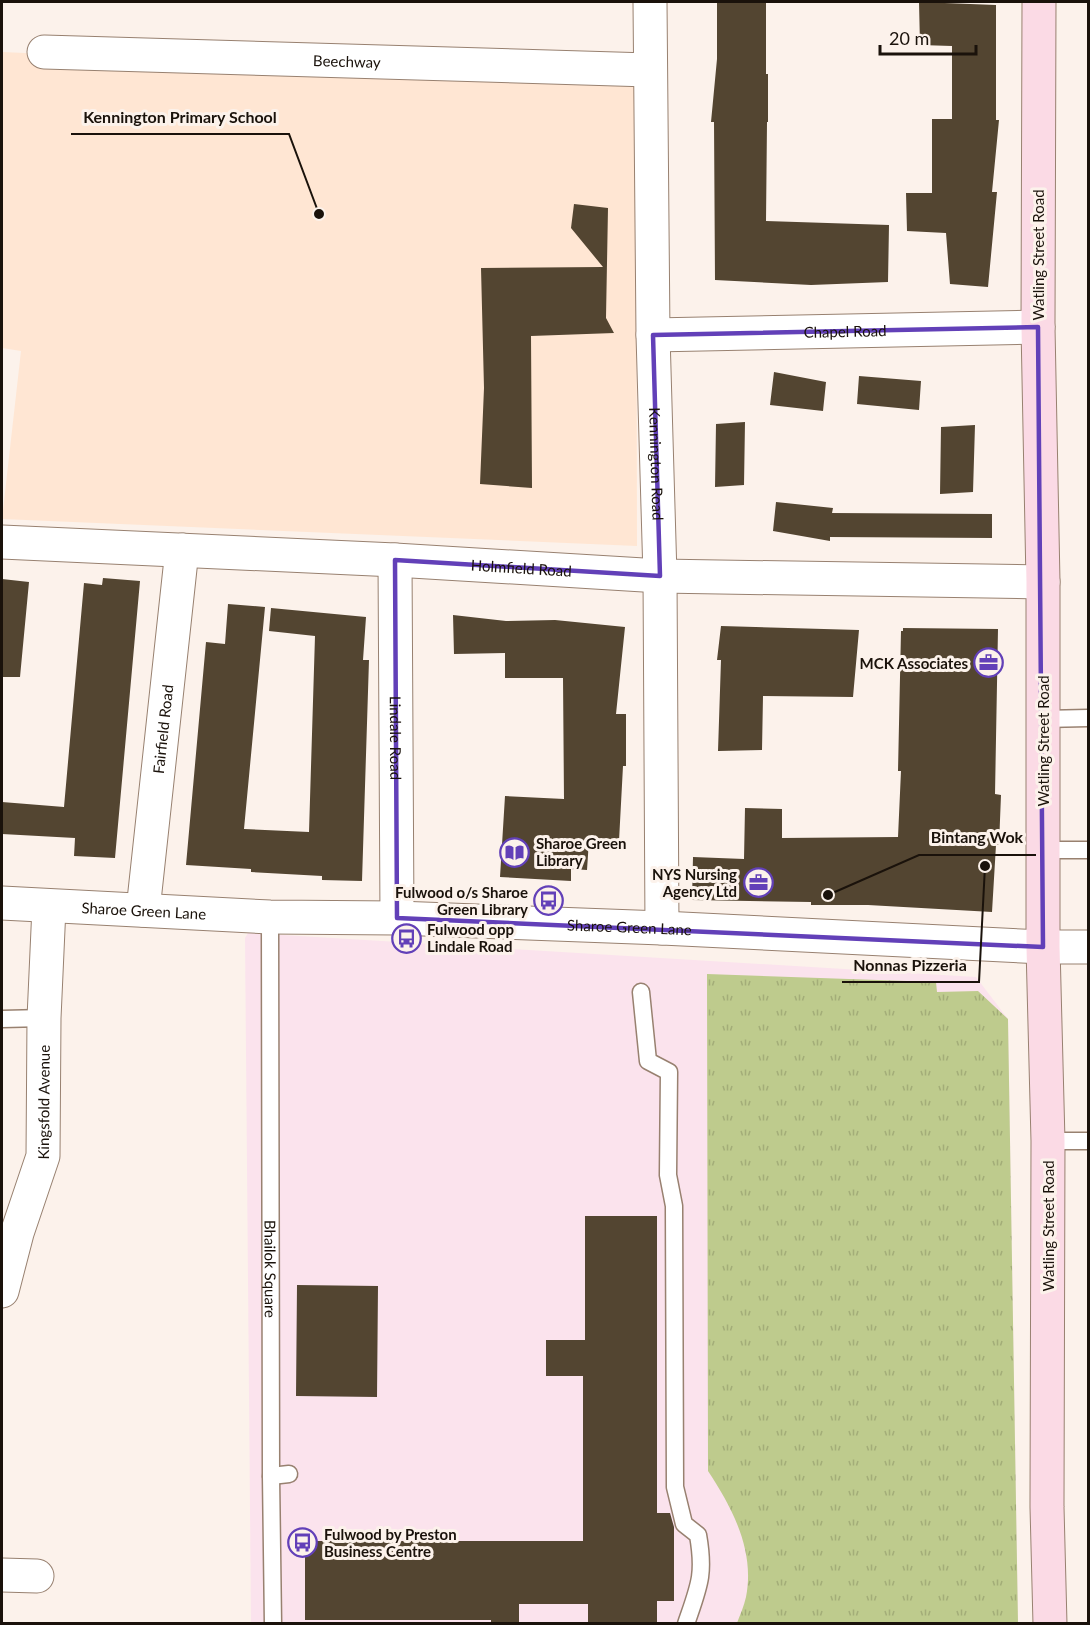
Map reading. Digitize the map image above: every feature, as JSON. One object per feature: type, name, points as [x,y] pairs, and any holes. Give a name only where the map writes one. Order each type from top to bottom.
[{"type":"main road","name":"Watling Street Road","points":[[1039,2],[1038,327],[1043,582],[1043,947],[1048,1142],[1047,1507],[1050,1623]]},
{"type":"street","name":"Kennington Road","points":[[650,2],[653,335],[660,576],[662,928]]},
{"type":"street","name":"Beechway","points":[[44,52],[649,70]]},
{"type":"street","name":"Chapel Road","points":[[653,335],[1038,327]]},
{"type":"street","name":"Holmfield Road","points":[[2,542],[395,560],[660,576],[1043,582]]},
{"type":"street","name":"Fairfield Road","points":[[143,910],[183,550]]},
{"type":"street","name":"Lindale Road","points":[[395,560],[397,918]]},
{"type":"street","name":"Sharoe Green Lane","points":[[2,903],[270,916],[397,918],[662,928],[1089,948]]},
{"type":"street","name":"Kingsfold Avenue","points":[[2,1291],[9,1233],[43,1156],[44,1017],[49,907]]},
{"type":"street","points":[[2,1575],[37,1576]]},
{"type":"lane","points":[[1043,718],[1089,718]]},
{"type":"lane","points":[[1043,850],[1089,850]]},
{"type":"lane","name":"Bhailok Square","points":[[270,916],[273,1623]]},
{"type":"lane","points":[[641,992],[648,1061],[669,1072],[668,1175],[674,1206],[675,1487],[684,1524],[698,1535],[702,1561],[699,1589],[686,1623]]},
{"type":"lane","points":[[2,1019],[44,1017]]},
{"type":"lane","points":[[1048,1142],[1089,1141]]},
{"type":"lane","points":[[271,1476],[289,1474]]},
{"type":"highlighted area","points":[[1038,327],[1043,947],[397,918],[395,560],[660,576],[653,335]]},
{"type":"shaded area","points":[[2,52],[636,80],[637,546],[2,519],[21,351],[2,348]]},
{"type":"shaded area","points":[[248,933],[976,977],[1008,1019],[1018,1623],[251,1623],[245,938]]},
{"type":"green space","points":[[707,974],[936,982],[937,992],[978,991],[1008,1019],[1018,1623],[737,1623],[745,1600],[748,1580],[745,1547],[726,1500],[708,1471]]},
{"type":"building","points":[[717,2],[766,2],[768,122],[766,221],[889,225],[888,282],[811,285],[715,280],[714,122],[711,122],[717,59]]},
{"type":"building","points":[[919,2],[996,5],[996,120],[999,120],[992,192],[997,192],[988,287],[950,284],[946,233],[907,231],[906,193],[932,193],[932,119],[952,119],[952,46],[920,45]]},
{"type":"building","points":[[574,204],[608,208],[606,318],[614,333],[531,336],[532,488],[480,484],[484,388],[481,268],[603,267],[571,228]]},
{"type":"building","points":[[774,372],[826,382],[823,411],[770,405]]},
{"type":"building","points":[[859,376],[921,381],[919,410],[857,404]]},
{"type":"building","points":[[745,422],[744,485],[715,487],[716,424]]},
{"type":"building","points":[[975,425],[973,492],[940,494],[941,427]]},
{"type":"building","points":[[776,502],[833,508],[832,513],[992,514],[992,538],[830,537],[830,541],[773,531]]},
{"type":"building","points":[[103,578],[140,581],[115,858],[74,856],[75,838],[2,834],[2,802],[64,807],[84,583],[102,585]]},
{"type":"building","points":[[2,579],[29,582],[20,677],[2,677]]},
{"type":"building","points":[[228,604],[265,607],[244,829],[309,832],[315,636],[269,631],[271,608],[366,617],[363,660],[369,660],[362,881],[322,880],[322,876],[186,865],[206,642],[225,644]]},
{"type":"building","points":[[453,615],[506,621],[555,620],[625,627],[616,714],[626,714],[626,766],[623,766],[619,841],[589,840],[587,870],[571,869],[571,881],[500,877],[505,796],[564,799],[563,678],[505,678],[505,653],[454,654]]},
{"type":"building","points":[[721,626],[859,630],[853,697],[763,696],[762,750],[718,751],[721,660],[717,660]]},
{"type":"building","points":[[903,628],[998,629],[995,794],[1001,795],[999,845],[996,845],[992,912],[868,905],[811,905],[811,902],[692,900],[693,857],[744,859],[745,808],[782,809],[782,838],[898,837],[901,771],[898,771],[901,631]]},
{"type":"building","points":[[585,1216],[657,1216],[657,1513],[670,1513],[674,1527],[674,1601],[657,1601],[657,1623],[588,1623],[588,1604],[519,1604],[519,1623],[491,1623],[491,1620],[305,1620],[305,1541],[583,1541],[583,1376],[546,1376],[546,1340],[585,1340]]},
{"type":"building","points":[[297,1285],[378,1286],[377,1397],[296,1396]]},
{"type":"place","name":"Kennington Primary School","points":[[319,214]]},
{"type":"place","name":"MCK Associates","points":[[989,663]]},
{"type":"place","name":"Sharoe Green Library","points":[[515,852]]},
{"type":"place","name":"Nonnas Pizzeria","points":[[985,866]]},
{"type":"place","name":"NYS Nursing Agency Ltd","points":[[758,883]]},
{"type":"place","name":"Bintang Wok","points":[[828,895]]},
{"type":"place","name":"Fulwood o/s Sharoe Green Library","points":[[549,901]]},
{"type":"place","name":"Fulwood opp Lindale Road","points":[[406,938]]},
{"type":"place","name":"Fulwood by Preston Business Centre","points":[[303,1543]]}]
